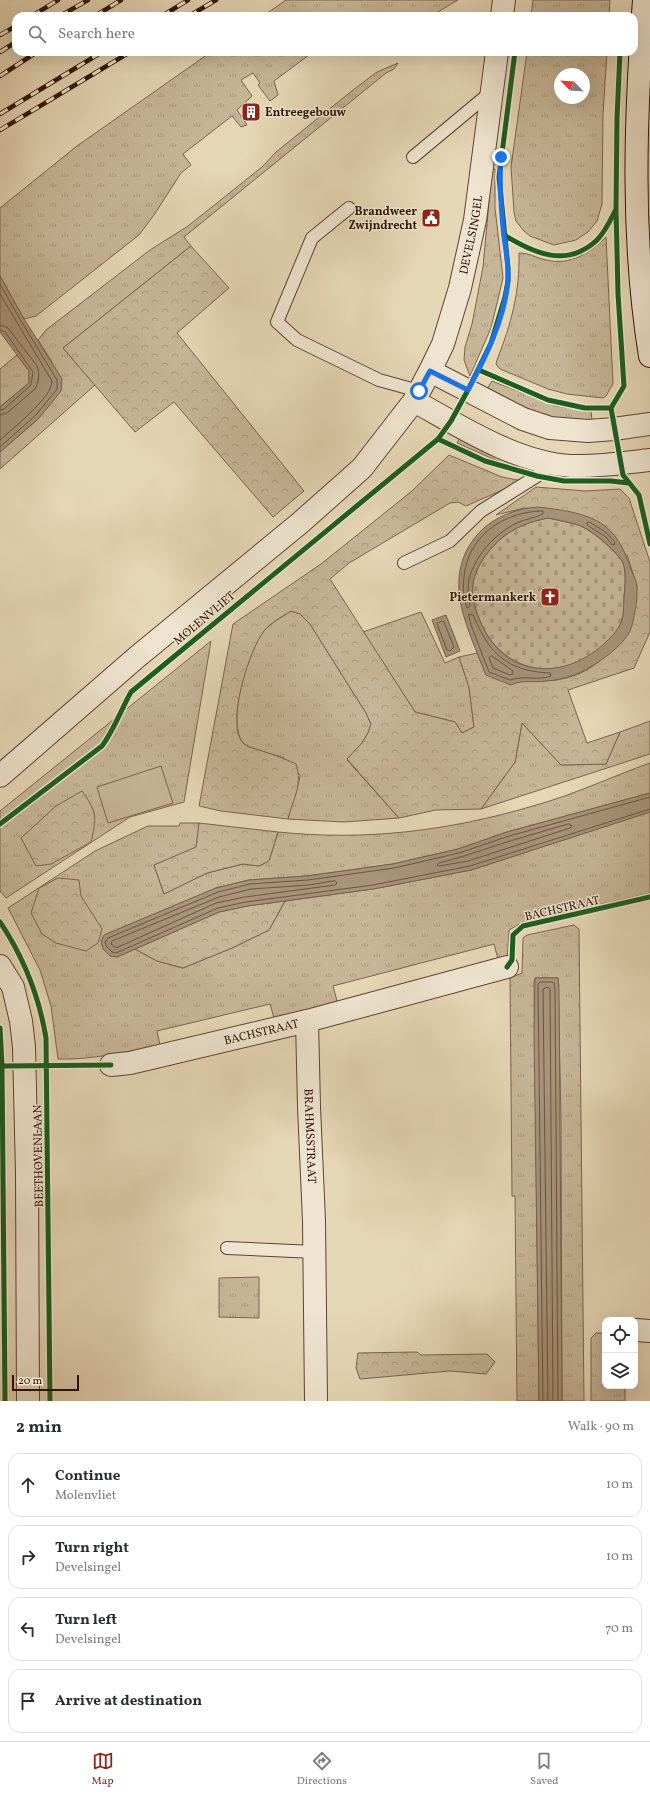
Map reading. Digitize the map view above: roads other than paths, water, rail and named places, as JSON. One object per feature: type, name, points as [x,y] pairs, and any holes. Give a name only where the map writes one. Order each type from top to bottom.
[{"type":"street","points":[[502,12],[504,0]]},
{"type":"street","points":[[644,0],[638,72],[636,166],[638,249],[643,315],[650,356]]},
{"type":"street","name":"DEVELSINGEL","points":[[430,371],[451,319],[469,249],[475,220],[496,56]]},
{"type":"street","points":[[430,371],[523,419],[550,428],[588,431],[650,424]]},
{"type":"street","name":"MOLENVLIET","points":[[0,776],[137,657],[300,522],[362,468],[417,396],[430,371]]},
{"type":"street","points":[[417,396],[512,452],[552,463],[571,466],[621,464],[650,460]]},
{"type":"street","name":"BEETHOVENLAAN","points":[[0,966],[13,987],[24,1047],[27,1174],[28,1401]]},
{"type":"street","name":"BACHSTRAAT","points":[[111,1065],[130,1063],[307,1021],[507,967]]},
{"type":"street","name":"BRAHMSSTRAAT","points":[[307,1021],[315,1252],[316,1401]]},
{"type":"lane","points":[[413,157],[492,91]]},
{"type":"lane","points":[[349,208],[312,238],[278,322],[297,340],[372,377],[417,396]]},
{"type":"lane","points":[[404,563],[450,541],[481,511],[537,476],[552,463]]},
{"type":"lane","points":[[227,1248],[315,1252]]},
{"type":"water","points":[[0,276],[24,319],[62,379],[61,391],[39,418],[0,452],[0,407],[29,383],[29,371],[0,332]]},
{"type":"water","points":[[538,507],[564,511],[582,515],[598,521],[605,526],[619,541],[625,553],[636,583],[637,597],[630,631],[620,644],[600,661],[588,669],[568,677],[541,682],[520,682],[511,685],[486,675],[470,634],[460,602],[459,575],[463,559],[479,532],[491,522],[505,515]],"holes":[[[548,518],[583,527],[602,540],[619,556],[622,561],[624,565],[625,584],[622,621],[617,630],[608,640],[591,654],[574,663],[555,668],[537,668],[520,664],[504,655],[491,640],[476,611],[473,584],[478,568],[489,551],[501,538],[530,522]]]},
{"type":"water","points":[[446,615],[460,651],[446,657],[432,620]]},
{"type":"water","points":[[650,793],[650,812],[471,870],[373,889],[247,906],[219,912],[117,957],[110,956],[103,949],[101,941],[104,935],[216,888],[249,880],[307,876],[393,864],[458,849],[507,832]]},
{"type":"water","points":[[535,978],[558,978],[559,989],[562,1401],[539,1401],[534,1031]]},
{"type":"railway","points":[[38,12],[58,0]]},
{"type":"railway","points":[[67,12],[88,0]]},
{"type":"railway","points":[[102,12],[121,0]]},
{"type":"railway","points":[[168,12],[188,0]]},
{"type":"railway","points":[[196,12],[216,0]]},
{"type":"railway","points":[[0,35],[12,28]]},
{"type":"railway","points":[[0,52],[12,44]]},
{"type":"railway","points":[[0,76],[31,56]]},
{"type":"railway","points":[[0,114],[95,56]]},
{"type":"railway","points":[[0,130],[123,56]]},
{"type":"place","name":"Entreegebouw","points":[[251,112]]},
{"type":"place","name":"Brandweer Zwijndrecht","points":[[431,218]]},
{"type":"place","name":"Pietermankerk","points":[[550,597]]}]
